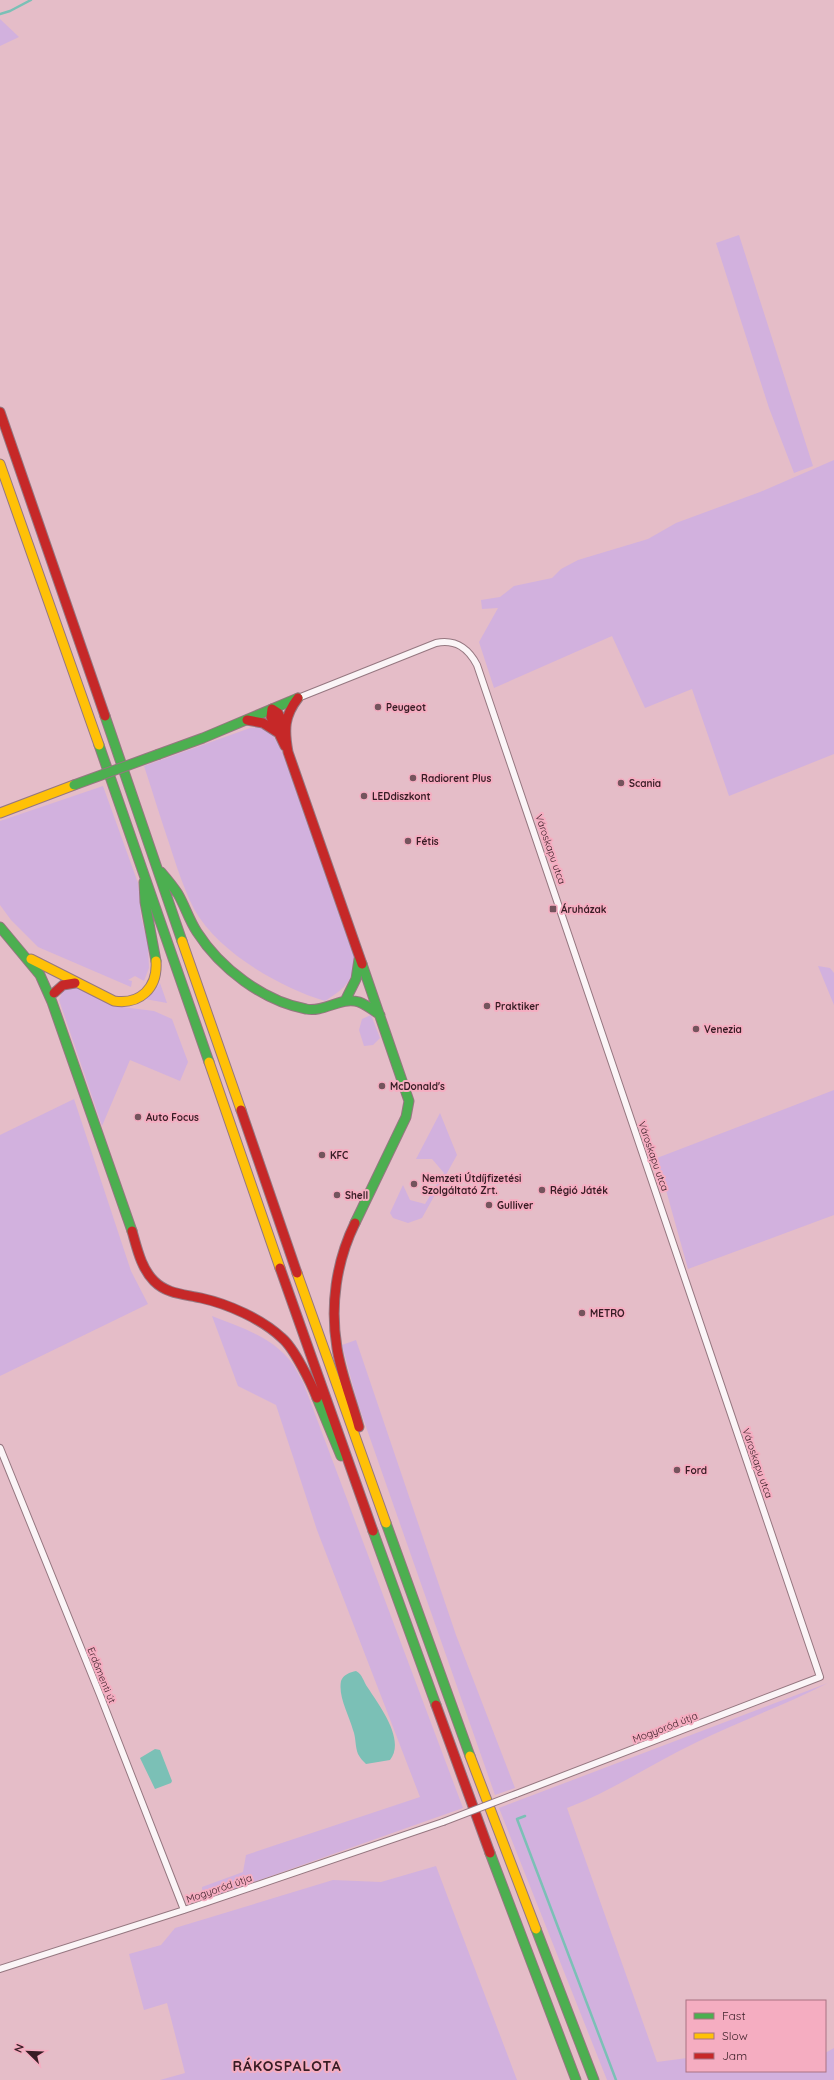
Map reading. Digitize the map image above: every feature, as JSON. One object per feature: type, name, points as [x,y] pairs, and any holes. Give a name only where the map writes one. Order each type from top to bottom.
[{"type":"main road","points":[[0,408],[3,422]]},
{"type":"main road","points":[[0,412],[370,1480],[502,1846],[594,2080]]},
{"type":"main road","points":[[0,464],[353,1475],[491,1860],[576,2080]]},
{"type":"main road","points":[[0,813],[159,754],[247,720],[298,698]]},
{"type":"main road","points":[[284,726],[288,712],[298,698]]},
{"type":"main road","points":[[272,709],[271,717],[288,752],[408,1095],[409,1105],[406,1117],[345,1243],[336,1278],[334,1320],[337,1349],[364,1447],[370,1480]]},
{"type":"main road","points":[[272,709],[278,713],[284,726],[288,752]]},
{"type":"main road","points":[[247,720],[263,723],[277,732]]},
{"type":"main road","points":[[157,867],[175,888],[190,921],[201,939],[229,970],[240,978],[270,995],[305,1008],[325,1008],[349,999],[364,989],[371,990]]},
{"type":"main road","points":[[27,957],[75,983],[123,1004],[132,1002],[142,997],[152,983],[157,956],[143,901],[144,874]]},
{"type":"main road","points":[[0,927],[27,957],[40,975],[52,1002],[145,1270],[154,1281],[164,1289],[174,1294],[201,1298],[228,1306],[256,1320],[283,1338],[309,1378],[337,1451],[353,1475]]},
{"type":"main road","points":[[349,999],[360,957]]},
{"type":"main road","points":[[49,969],[54,993],[52,1002]]},
{"type":"main road","points":[[54,993],[63,986],[75,983]]},
{"type":"main road","points":[[349,999],[360,1002],[380,1015]]},
{"type":"street","name":"Városkapu utca","points":[[298,698],[436,643],[451,642],[462,646],[469,651],[480,672],[820,1677]]},
{"type":"street","name":"Erdőmenti út","points":[[0,1448],[100,1695],[184,1910]]},
{"type":"street","name":"Mogyoród útja","points":[[0,1969],[184,1910],[443,1822],[820,1677]]},
{"type":"shaded area","points":[[0,19],[19,37],[0,46]]},
{"type":"shaded area","points":[[739,235],[813,466],[794,473],[769,408],[716,243]]},
{"type":"shaded area","points":[[834,460],[834,754],[729,796],[692,689],[645,708],[612,636],[494,688],[479,642],[498,608],[482,609],[481,600],[500,597],[514,586],[552,578],[561,569],[578,560],[648,539],[676,523],[760,492]]},
{"type":"shaded area","points":[[259,727],[270,732],[278,743],[294,780],[354,955],[353,971],[348,982],[339,992],[325,1001],[288,987],[251,966],[218,940],[205,925],[194,909],[184,886],[144,766],[250,728]]},
{"type":"shaded area","points":[[103,786],[138,883],[141,916],[148,945],[149,968],[144,981],[135,976],[128,980],[132,981],[131,987],[38,947],[11,920],[0,905],[0,821]]},
{"type":"shaded area","points":[[818,966],[830,968],[834,973],[834,1005]]},
{"type":"shaded area","points":[[160,983],[167,1003],[145,999],[154,992]]},
{"type":"shaded area","points":[[75,986],[114,1006],[154,1011],[172,1019],[188,1062],[180,1081],[130,1060],[102,1126],[59,1000],[63,990]]},
{"type":"shaded area","points":[[371,1015],[380,1038],[373,1045],[364,1046],[359,1030],[362,1019]]},
{"type":"shaded area","points":[[834,1090],[834,1215],[688,1269],[657,1158]]},
{"type":"shaded area","points":[[74,1099],[131,1271],[148,1304],[0,1376],[0,1135]]},
{"type":"shaded area","points":[[440,1113],[457,1155],[422,1218],[408,1223],[393,1218],[390,1213],[403,1185],[410,1200],[425,1204],[444,1173],[432,1159],[416,1159]]},
{"type":"shaded area","points":[[212,1316],[255,1334],[275,1346],[292,1363],[303,1382],[463,1808],[203,1900],[202,1887],[243,1872],[246,1855],[420,1797],[317,1530],[276,1405],[238,1386]]},
{"type":"shaded area","points":[[356,1340],[456,1635],[515,1788],[495,1795],[357,1401],[342,1345]]},
{"type":"shaded area","points":[[356,1671],[362,1676],[384,1713],[393,1733],[395,1743],[394,1752],[390,1760],[366,1764],[358,1754],[354,1733],[342,1700],[340,1687],[341,1681],[345,1675]]},
{"type":"shaded area","points":[[828,1683],[697,1742],[616,1785],[567,1808],[657,2062],[686,2058],[686,2072],[826,2072],[826,2052],[834,2048],[834,2080],[607,2080],[499,1808]]},
{"type":"shaded area","points":[[155,1749],[160,1750],[172,1781],[171,1783],[155,1789],[140,1758]]},
{"type":"shaded area","points":[[436,1866],[517,2080],[160,2080],[185,2073],[167,2003],[144,2010],[129,1954],[161,1945],[175,1928],[333,1880],[381,1882]]},
{"type":"waterway","points":[[0,14],[10,11],[31,0]]},
{"type":"waterway","points":[[525,1816],[517,1819],[616,2080]]},
{"type":"traffic: fast","points":[[159,754],[203,738],[298,698]]},
{"type":"traffic: fast","points":[[105,716],[182,941]]},
{"type":"traffic: fast","points":[[99,745],[209,1062]]},
{"type":"traffic: fast","points":[[74,785],[159,754]]},
{"type":"traffic: fast","points":[[161,872],[178,894],[194,927],[207,945],[230,970],[259,991],[290,1005],[313,1010],[346,1001],[359,1002],[368,1006],[380,1015]]},
{"type":"traffic: fast","points":[[144,882],[145,902],[156,961]]},
{"type":"traffic: fast","points":[[0,927],[40,975],[52,1002],[132,1231]]},
{"type":"traffic: fast","points":[[345,1001],[356,979],[359,959]]},
{"type":"traffic: fast","points":[[355,1223],[406,1117],[409,1101],[362,964]]},
{"type":"traffic: fast","points":[[317,1398],[341,1456]]},
{"type":"traffic: fast","points":[[386,1523],[470,1756]]},
{"type":"traffic: fast","points":[[373,1531],[436,1705]]},
{"type":"traffic: fast","points":[[490,1853],[576,2080]]},
{"type":"traffic: fast","points":[[536,1929],[594,2080]]},
{"type":"traffic: slow","points":[[0,464],[99,745]]},
{"type":"traffic: slow","points":[[0,813],[74,785]]},
{"type":"traffic: slow","points":[[182,941],[241,1110]]},
{"type":"traffic: slow","points":[[31,959],[114,1001],[123,1002],[132,1000],[146,993],[154,979],[156,961]]},
{"type":"traffic: slow","points":[[209,1062],[280,1268]]},
{"type":"traffic: slow","points":[[297,1273],[386,1523]]},
{"type":"traffic: slow","points":[[470,1756],[536,1929]]},
{"type":"traffic: jam","points":[[0,412],[105,716]]},
{"type":"traffic: jam","points":[[298,698],[290,711],[286,724],[288,752],[362,964]]},
{"type":"traffic: jam","points":[[284,726],[278,713],[272,709],[271,717],[285,746]]},
{"type":"traffic: jam","points":[[247,720],[263,723],[277,732]]},
{"type":"traffic: jam","points":[[54,993],[63,985],[75,983]]},
{"type":"traffic: jam","points":[[241,1110],[297,1273]]},
{"type":"traffic: jam","points":[[355,1223],[348,1238],[339,1269],[336,1284],[334,1316],[339,1358],[359,1427]]},
{"type":"traffic: jam","points":[[132,1231],[143,1264],[154,1281],[164,1289],[233,1308],[274,1331],[292,1349],[317,1398]]},
{"type":"traffic: jam","points":[[280,1268],[373,1531]]},
{"type":"traffic: jam","points":[[436,1705],[490,1853]]},
{"type":"place","name":"Peugeot","points":[[378,707]]},
{"type":"place","name":"Radiorent Plus","points":[[413,778]]},
{"type":"place","name":"Scania","points":[[621,783]]},
{"type":"place","name":"LEDdiszkont","points":[[364,796]]},
{"type":"place","name":"Fétis","points":[[408,841]]},
{"type":"place","name":"Áruházak","points":[[553,909]]},
{"type":"place","name":"Praktiker","points":[[487,1006]]},
{"type":"place","name":"Venezia","points":[[696,1029]]},
{"type":"place","name":"McDonald's","points":[[382,1086]]},
{"type":"place","name":"Auto Focus","points":[[138,1117]]},
{"type":"place","name":"KFC","points":[[322,1155]]},
{"type":"place","name":"Nemzeti Útdíjfizetési Szolgáltató Zrt.","points":[[414,1184]]},
{"type":"place","name":"Régió Játék","points":[[542,1190]]},
{"type":"place","name":"Shell","points":[[337,1195]]},
{"type":"place","name":"Gulliver","points":[[489,1205]]},
{"type":"place","name":"METRO","points":[[582,1313]]},
{"type":"place","name":"Ford","points":[[677,1470]]},
{"type":"district","name":"RÁKOSPALOTA","points":[[287,2066]]}]
